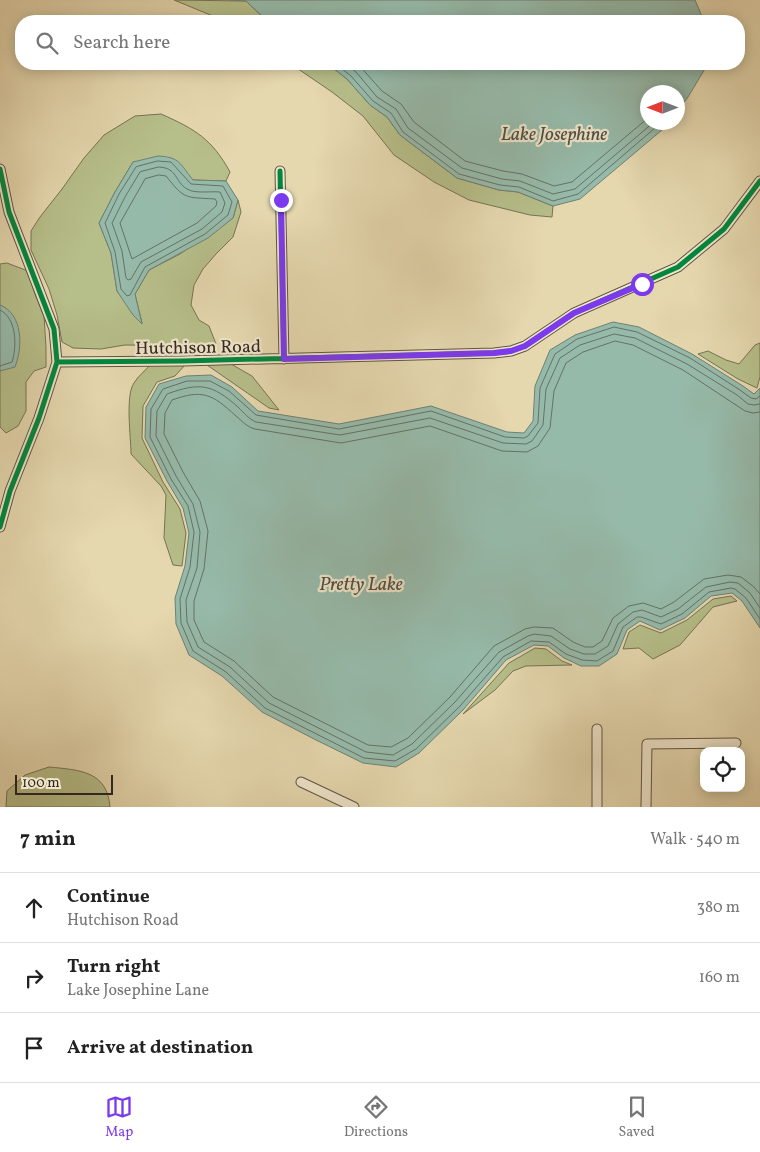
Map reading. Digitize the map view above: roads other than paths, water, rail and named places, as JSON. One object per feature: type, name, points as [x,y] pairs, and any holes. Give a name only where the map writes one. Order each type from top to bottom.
[{"type":"street","points":[[0,169],[9,212],[54,329],[57,362],[39,418],[10,490],[0,527]]},
{"type":"street","points":[[280,171],[284,359]]},
{"type":"street","name":"Hutchison Road","points":[[57,362],[284,359],[511,351],[525,346],[574,313],[678,268],[724,229],[760,181]]},
{"type":"street","points":[[597,729],[597,807]]},
{"type":"street","points":[[646,807],[647,744],[736,743]]},
{"type":"street","points":[[301,782],[354,807]]},
{"type":"water","points":[[229,0],[695,0],[701,15],[261,15],[246,1]]},
{"type":"water","name":"Lake Josephine","points":[[336,70],[704,70],[685,101],[685,85],[640,85],[640,130],[662,130],[580,199],[553,206],[518,192],[499,190],[457,178],[400,135],[387,117],[370,105],[347,79]]},
{"type":"water","points":[[158,156],[171,158],[179,162],[193,180],[226,181],[238,200],[233,218],[208,238],[149,270],[135,294],[142,324],[133,315],[117,291],[111,253],[99,223],[133,162]]},
{"type":"water","points":[[0,305],[8,309],[17,323],[20,341],[15,367],[0,371]]},
{"type":"water","name":"Pretty Lake","points":[[613,322],[639,327],[692,354],[754,394],[760,388],[760,628],[742,601],[732,593],[711,596],[685,618],[660,630],[640,621],[627,630],[617,654],[599,666],[581,666],[564,658],[548,646],[534,645],[506,660],[463,710],[419,753],[396,767],[363,763],[262,712],[222,676],[189,655],[176,624],[175,598],[185,566],[189,533],[183,508],[145,438],[146,407],[159,384],[186,376],[211,375],[232,387],[258,411],[339,424],[431,406],[507,432],[524,433],[533,421],[535,386],[550,350],[575,335]]}]
